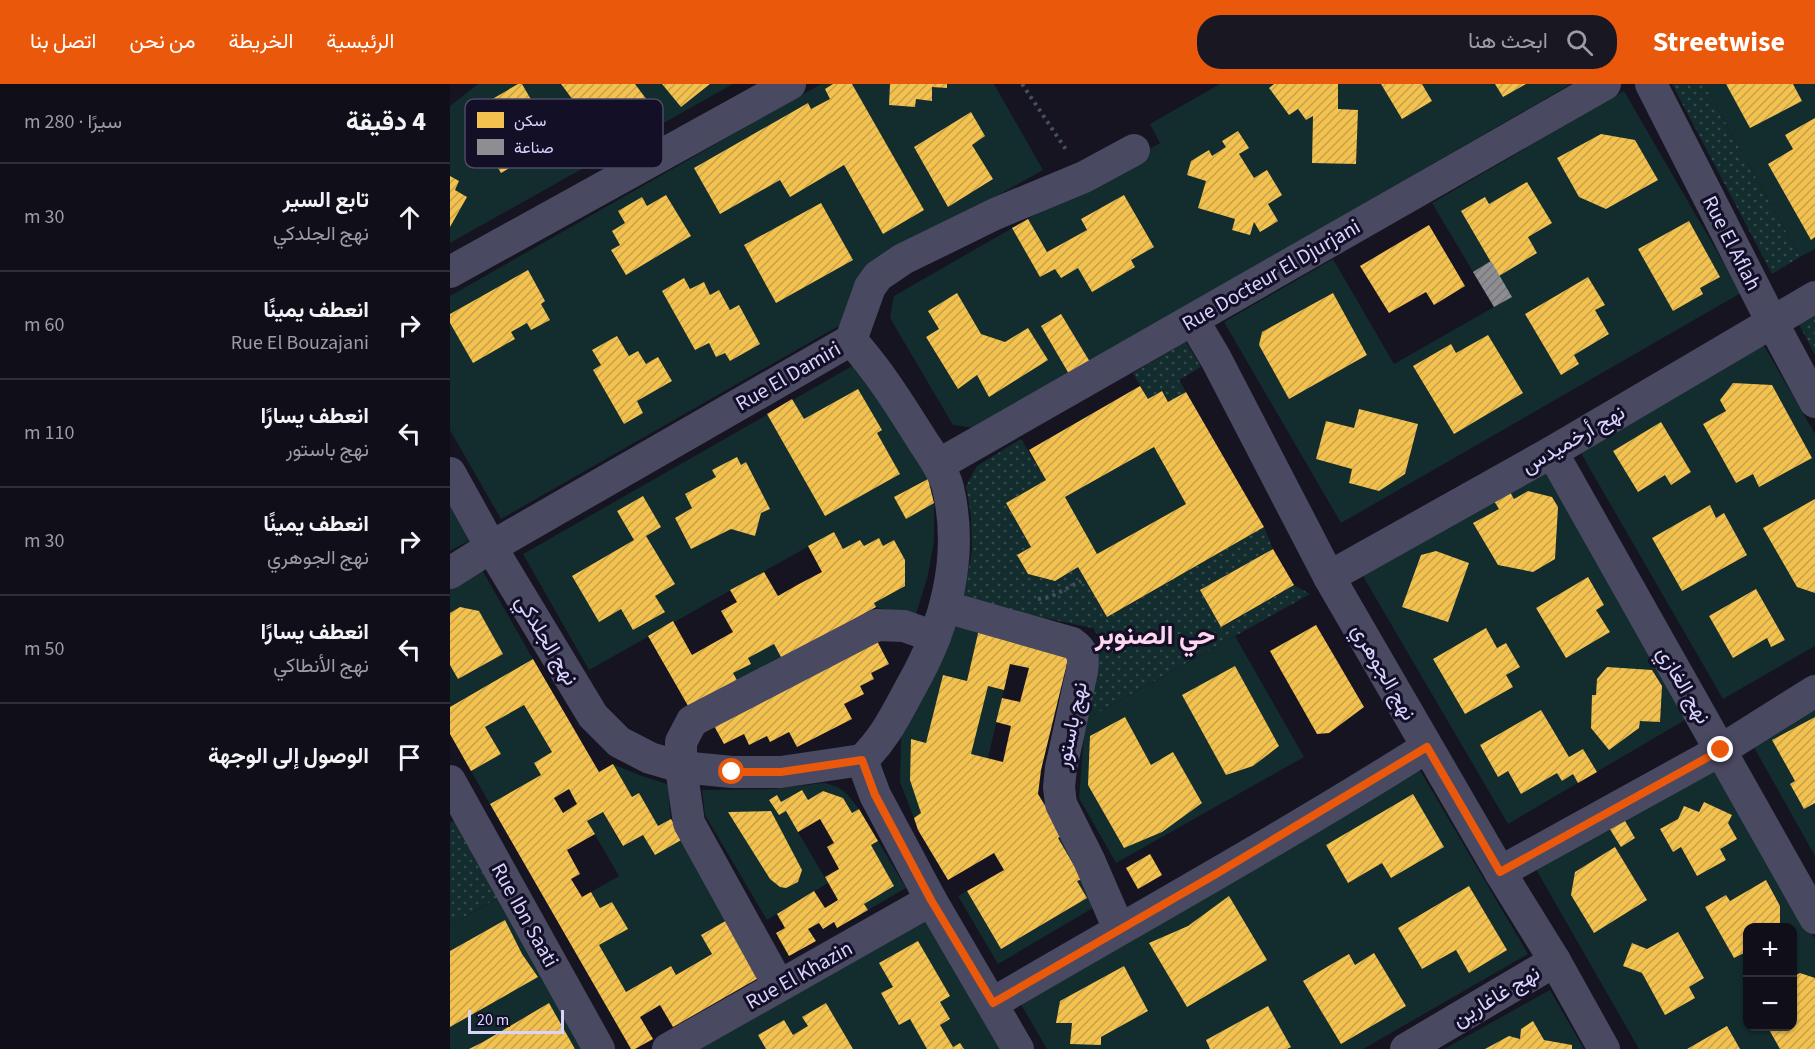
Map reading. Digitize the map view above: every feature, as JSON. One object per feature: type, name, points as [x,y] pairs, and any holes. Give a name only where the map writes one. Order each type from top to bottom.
[{"type":"street","points":[[663,154],[790,84]]},
{"type":"street","name":"Rue Docteur El Djurjani","points":[[938,465],[1605,84]]},
{"type":"street","name":"Rue El Aflah","points":[[1651,84],[1815,402]]},
{"type":"street","name":"Rue El Damiri","points":[[450,573],[491,547],[850,340],[865,297],[878,276],[903,259],[995,214],[1084,177],[1134,150]]},
{"type":"street","points":[[450,272],[638,168]]},
{"type":"street","name":"نهج أرخميدس","points":[[1329,578],[1552,452],[1815,297]]},
{"type":"street","name":"نهج الجوهري","points":[[1193,320],[1216,359],[1329,578],[1604,1049]]},
{"type":"street","points":[[850,340],[883,379],[938,465],[948,486],[953,529],[953,567],[946,607],[935,637],[885,735],[862,760],[875,795],[931,900],[1018,1049]]},
{"type":"street","name":"نهج الغازي","points":[[1552,452],[1815,918]]},
{"type":"street","name":"نهج الجلدكي","points":[[450,473],[491,547],[593,716],[619,742],[650,758],[681,767],[732,772],[781,772],[862,760]]},
{"type":"street","name":"نهج باستور","points":[[946,607],[1072,643],[1079,648],[1084,657],[1059,787],[1061,804],[1089,860],[1119,929]]},
{"type":"street","points":[[779,986],[689,823],[681,767],[681,742],[692,721],[877,625],[904,626],[935,637]]},
{"type":"street","points":[[1500,872],[1721,750],[1815,692]]},
{"type":"street","points":[[993,1003],[1216,874],[1427,747]]},
{"type":"street","name":"Rue Ibn Saati","points":[[450,781],[599,1049]]},
{"type":"street","name":"Rue El Khazin","points":[[668,1049],[931,900]]},
{"type":"street","name":"نهج غاغارين","points":[[1406,1049],[1554,961]]},
{"type":"path","points":[[1022,84],[1084,177]]},
{"type":"green space","points":[[478,84],[733,84],[663,123],[663,99],[465,99],[465,168],[583,168],[450,243],[450,106]]},
{"type":"green space","points":[[821,84],[994,84],[1043,170],[869,268],[849,320],[501,519],[450,430],[450,296]]},
{"type":"green space","points":[[1220,84],[1571,84],[975,428],[953,425],[890,318],[894,296],[1160,143],[1150,124]]},
{"type":"green space","points":[[1672,84],[1704,84],[1800,257],[1772,274]]},
{"type":"green space","points":[[1704,84],[1815,84],[1815,249],[1800,257]]},
{"type":"green space","points":[[1624,91],[1741,293],[1341,523],[1224,322],[1333,259],[1394,364],[1494,307],[1432,203]]},
{"type":"green space","points":[[1815,302],[1815,355],[1794,315]]},
{"type":"green space","points":[[1759,337],[1815,434],[1815,646],[1723,699],[1575,443]]},
{"type":"green space","points":[[1186,342],[1201,367],[1179,380],[1186,392],[1168,402],[1162,391],[1148,399],[1133,373]]},
{"type":"green space","points":[[861,361],[928,479],[934,503],[934,541],[928,575],[915,618],[876,607],[834,532],[589,670],[523,554]]},
{"type":"green space","points":[[1021,439],[1046,480],[1006,503],[1031,547],[1017,555],[1028,574],[1054,581],[1078,567],[1107,617],[1264,527],[1273,549],[1201,590],[1222,627],[1294,585],[1310,594],[1085,720],[1098,636],[1093,628],[963,601],[972,550],[971,516],[966,486],[977,466]]},
{"type":"green space","points":[[1154,447],[1186,504],[1097,554],[1065,497]]},
{"type":"green space","points":[[1540,460],[1690,717],[1508,824],[1357,566]]},
{"type":"green space","points":[[450,506],[470,540],[450,551]]},
{"type":"green space","points":[[482,570],[533,659],[450,707],[450,588]]},
{"type":"green space","points":[[956,624],[979,629],[967,681],[943,675],[921,813],[914,818],[900,782],[901,738]]},
{"type":"green space","points":[[1235,636],[1304,757],[1116,863],[1079,798],[1085,720]]},
{"type":"green space","points":[[774,644],[782,659],[739,684],[733,673],[751,664],[748,658]]},
{"type":"green space","points":[[988,686],[1004,690],[988,758],[971,754]]},
{"type":"green space","points":[[1815,695],[1815,856],[1746,733]]},
{"type":"green space","points":[[524,705],[552,752],[534,763],[541,775],[490,804],[471,771],[500,754],[485,727]]},
{"type":"green space","points":[[1415,762],[1528,954],[1363,1049],[1047,1049],[1015,994]]},
{"type":"green space","points":[[1713,762],[1815,939],[1815,1049],[1639,1049],[1533,864]]},
{"type":"green space","points":[[613,764],[670,785],[671,819],[658,826],[639,794],[632,797]]},
{"type":"green space","points":[[823,783],[835,786],[844,792],[859,809],[852,813],[843,798],[823,791],[808,800],[801,790],[781,803],[828,883],[767,920],[705,815],[702,790],[773,789]]},
{"type":"green space","points":[[603,812],[622,846],[643,835],[655,855],[683,839],[729,919],[702,935],[712,954],[676,975],[670,966],[626,992],[599,945],[627,928],[612,902],[600,908],[591,892],[619,876],[587,821]]},
{"type":"green space","points":[[459,818],[503,895],[450,925],[450,823]]},
{"type":"green space","points":[[1063,835],[1103,902],[998,964],[958,896],[967,891],[1001,949],[1087,898],[1077,881],[1082,878],[1058,838]]},
{"type":"green space","points":[[878,841],[906,888],[868,910],[864,904],[894,886],[871,845]]},
{"type":"green space","points":[[503,895],[592,1049],[450,1049],[450,925]]},
{"type":"green space","points":[[929,917],[1005,1049],[700,1049]]},
{"type":"green space","points":[[1550,990],[1584,1049],[1444,1049]]},
{"type":"building: سكن","points":[[518,84],[522,84],[531,99],[492,99]]},
{"type":"building: سكن","points":[[561,84],[635,84],[646,99],[572,99]]},
{"type":"building: سكن","points":[[662,84],[710,84],[681,107]]},
{"type":"building: سكن","points":[[833,84],[852,84],[924,210],[883,234],[844,165],[790,197],[780,180],[720,214],[694,168],[808,103],[811,109],[830,99],[825,89]]},
{"type":"building: سكن","points":[[890,84],[947,84],[947,88],[932,87],[932,101],[916,99],[915,107],[889,105]]},
{"type":"building: سكن","points":[[1274,84],[1338,84],[1338,109],[1358,110],[1356,164],[1312,163],[1313,116],[1306,120],[1298,109],[1289,115],[1269,88]]},
{"type":"building: سكن","points":[[1381,84],[1422,84],[1432,101],[1402,119]]},
{"type":"building: سكن","points":[[1495,84],[1526,84],[1503,97]]},
{"type":"building: سكن","points":[[1726,84],[1793,84],[1802,101],[1750,128]]},
{"type":"building: سكن","points":[[971,112],[985,136],[972,145],[993,179],[948,207],[914,147]]},
{"type":"building: سكن","points":[[1815,118],[1815,237],[1811,240],[1768,164],[1793,149],[1785,135]]},
{"type":"building: سكن","points":[[1238,131],[1249,148],[1239,154],[1254,178],[1267,170],[1282,195],[1268,204],[1278,221],[1260,232],[1254,222],[1250,235],[1232,230],[1235,219],[1198,208],[1206,181],[1187,175],[1191,161],[1209,150],[1212,156],[1226,147],[1222,141]]},
{"type":"building: سكن","points":[[1601,134],[1635,140],[1658,180],[1606,209],[1579,197],[1557,158]]},
{"type":"building: سكن","points":[[498,168],[510,168],[501,173]]},
{"type":"building: سكن","points":[[450,176],[459,181],[455,190],[467,197],[450,227]]},
{"type":"building: سكن","points":[[1527,182],[1552,223],[1528,237],[1537,253],[1499,276],[1461,211],[1485,197],[1489,204]]},
{"type":"building: سكن","points":[[666,195],[691,236],[626,275],[611,250],[620,245],[612,231],[625,223],[618,211],[642,197],[647,206]]},
{"type":"building: سكن","points":[[1124,195],[1154,247],[1131,260],[1135,267],[1092,292],[1078,268],[1061,278],[1055,269],[1040,277],[1012,228],[1028,219],[1047,252],[1087,230],[1081,219]]},
{"type":"building: سكن","points":[[821,203],[853,260],[776,303],[744,245]]},
{"type":"building: سكن","points":[[1689,221],[1720,277],[1700,288],[1703,294],[1673,311],[1638,249]]},
{"type":"building: سكن","points":[[1429,225],[1465,286],[1434,305],[1426,292],[1389,313],[1360,266]]},
{"type":"building: سكن","points":[[528,270],[545,301],[541,304],[550,320],[531,330],[527,323],[511,332],[515,339],[473,363],[450,323],[450,314]]},
{"type":"building: سكن","points":[[1588,277],[1605,305],[1595,310],[1609,334],[1574,355],[1579,364],[1561,375],[1525,314]]},
{"type":"building: سكن","points":[[684,278],[690,289],[704,282],[710,295],[719,290],[730,310],[739,305],[760,344],[730,361],[725,353],[716,357],[709,343],[695,350],[662,291]]},
{"type":"building: سكن","points":[[957,293],[981,334],[1005,342],[1028,328],[1048,360],[989,397],[977,375],[958,389],[926,337],[939,329],[928,311]]},
{"type":"building: سكن","points":[[1333,293],[1367,355],[1289,399],[1259,345],[1262,332]]},
{"type":"building: سكن","points":[[1061,314],[1090,362],[1069,374],[1041,326]]},
{"type":"building: سكن","points":[[1488,335],[1523,393],[1454,434],[1413,366],[1451,344],[1456,353]]},
{"type":"building: سكن","points":[[617,336],[629,356],[638,351],[646,364],[658,357],[672,381],[637,401],[643,413],[624,424],[593,370],[601,365],[592,350]]},
{"type":"building: سكن","points":[[1733,383],[1772,385],[1812,458],[1759,487],[1753,474],[1736,483],[1703,424],[1726,411],[1720,400]]},
{"type":"building: سكن","points":[[1140,386],[1148,399],[1162,391],[1168,402],[1186,392],[1264,527],[1107,617],[1078,567],[1055,581],[1028,574],[1017,555],[1031,547],[1006,503],[1046,480],[1029,450]],"holes":[[[1154,447],[1186,504],[1097,554],[1065,497]]]},
{"type":"building: سكن","points":[[858,389],[882,430],[877,433],[900,474],[825,516],[767,414],[792,399],[804,419]]},
{"type":"building: سكن","points":[[1359,409],[1418,424],[1405,474],[1379,491],[1349,483],[1352,469],[1316,459],[1326,421],[1354,428]]},
{"type":"building: سكن","points":[[1661,422],[1691,472],[1671,485],[1665,475],[1638,492],[1613,451]]},
{"type":"building: سكن","points":[[737,457],[741,465],[746,462],[770,509],[761,513],[755,536],[731,529],[691,549],[675,518],[692,508],[685,494],[716,477],[712,470]]},
{"type":"building: سكن","points":[[928,479],[934,503],[906,519],[894,497]]},
{"type":"building: سكن","points":[[1528,491],[1552,497],[1558,507],[1555,559],[1533,572],[1498,565],[1473,523],[1499,509],[1494,501],[1510,492],[1514,499]]},
{"type":"building: سكن","points":[[643,496],[661,527],[646,536],[675,584],[655,596],[665,612],[633,630],[621,609],[599,622],[572,576],[634,540],[617,511]]},
{"type":"building: سكن","points":[[1815,499],[1815,593],[1797,587],[1763,528]]},
{"type":"building: سكن","points":[[1710,505],[1716,518],[1724,513],[1747,555],[1682,591],[1652,538]]},
{"type":"building: سكن","points":[[834,532],[843,549],[860,540],[864,546],[879,538],[883,546],[894,540],[905,560],[905,586],[874,603],[876,607],[782,659],[774,644],[748,658],[751,664],[733,673],[739,684],[691,711],[648,636],[673,621],[692,655],[733,632],[721,611],[737,602],[730,590],[764,572],[778,596],[822,572],[808,546]]},
{"type":"building: سكن","points":[[1273,549],[1294,585],[1221,627],[1200,590]]},
{"type":"building: سكن","points":[[1436,551],[1469,563],[1448,622],[1402,607],[1421,555]]},
{"type":"building: سكن","points":[[1588,577],[1604,605],[1596,610],[1610,632],[1566,658],[1536,608]]},
{"type":"building: سكن","points":[[1756,589],[1785,640],[1771,647],[1767,638],[1733,658],[1709,616]]},
{"type":"building: سكن","points":[[460,607],[479,611],[503,654],[458,679],[450,665],[450,613]]},
{"type":"building: سكن","points":[[1316,625],[1364,707],[1329,733],[1317,734],[1270,651]]},
{"type":"building: سكن","points":[[1486,628],[1497,648],[1506,643],[1520,667],[1506,675],[1513,687],[1465,714],[1433,659]]},
{"type":"building: سكن","points":[[979,629],[1070,651],[1041,770],[1038,794],[1063,835],[1058,838],[1082,879],[1077,881],[1087,898],[1001,949],[967,891],[1004,870],[994,853],[948,880],[918,830],[914,818],[921,813],[910,780],[911,739],[926,743],[943,675],[967,681]],"holes":[[[1010,664],[1029,668],[1020,702],[1002,698],[996,722],[1011,726],[1003,762],[971,754],[988,686],[1004,690]]]},
{"type":"building: سكن","points":[[877,641],[889,664],[871,673],[874,679],[860,686],[864,694],[844,704],[852,719],[797,747],[789,732],[770,742],[767,736],[749,745],[744,734],[724,744],[713,724]]},
{"type":"building: سكن","points":[[533,659],[599,772],[613,764],[632,797],[639,793],[658,826],[671,819],[683,839],[655,855],[643,835],[623,846],[603,812],[587,821],[595,834],[567,850],[580,874],[571,879],[582,897],[591,892],[600,908],[612,902],[628,929],[599,945],[626,992],[671,966],[676,975],[712,954],[701,935],[729,919],[762,976],[673,1027],[660,1005],[640,1017],[653,1039],[631,1049],[490,804],[541,775],[534,763],[552,752],[524,705],[485,727],[501,754],[471,771],[450,734],[450,707]],"holes":[[[569,789],[577,804],[563,813],[554,798]]]},
{"type":"building: سكن","points":[[1235,666],[1279,746],[1253,766],[1226,775],[1182,695]]},
{"type":"building: سكن","points":[[1607,667],[1652,670],[1662,686],[1660,722],[1640,721],[1639,728],[1609,750],[1591,728],[1592,695],[1596,695],[1597,679]]},
{"type":"building: سكن","points":[[1541,710],[1569,757],[1583,749],[1597,772],[1578,783],[1573,774],[1562,781],[1557,773],[1521,794],[1508,771],[1498,777],[1480,745]]},
{"type":"building: سكن","points":[[1125,717],[1151,765],[1173,752],[1202,803],[1162,832],[1124,848],[1088,785],[1090,736]]},
{"type":"building: سكن","points":[[1815,717],[1815,803],[1804,809],[1790,784],[1795,781],[1772,740]]},
{"type":"building: سكن","points":[[802,790],[808,800],[823,791],[843,798],[852,813],[859,809],[878,841],[871,845],[894,886],[864,904],[868,910],[837,928],[834,922],[823,929],[819,923],[808,929],[816,941],[789,956],[776,933],[785,928],[777,914],[814,891],[825,908],[838,900],[825,877],[839,869],[827,847],[834,843],[820,819],[798,832],[786,811],[779,815],[769,800],[777,795],[781,802]]},
{"type":"building: سكن","points":[[1413,794],[1444,847],[1391,878],[1382,863],[1348,883],[1326,845]]},
{"type":"building: سكن","points":[[1704,802],[1732,815],[1728,823],[1737,839],[1720,849],[1726,860],[1697,876],[1681,847],[1673,852],[1660,829],[1678,819],[1684,806],[1699,812]]},
{"type":"building: سكن","points":[[771,811],[802,870],[798,882],[786,888],[780,887],[770,879],[728,812]]},
{"type":"building: سكن","points":[[1621,814],[1635,838],[1621,847],[1606,823]]},
{"type":"building: سكن","points":[[1615,847],[1647,900],[1594,933],[1571,895],[1575,872]]},
{"type":"building: سكن","points":[[1150,854],[1162,875],[1138,889],[1126,868]]},
{"type":"building: سكن","points":[[1766,880],[1780,906],[1780,923],[1743,923],[1743,954],[1734,958],[1705,907],[1726,895],[1730,901]]},
{"type":"building: سكن","points":[[1469,886],[1507,950],[1469,973],[1456,950],[1422,969],[1398,928]]},
{"type":"building: سكن","points":[[1229,896],[1267,960],[1187,1007],[1149,943],[1188,926]]},
{"type":"building: سكن","points":[[505,920],[522,954],[538,977],[450,1027],[450,951]]},
{"type":"building: سكن","points":[[1678,932],[1704,978],[1689,987],[1695,998],[1665,1015],[1642,973],[1623,966],[1632,943],[1647,949]]},
{"type":"building: سكن","points":[[918,941],[950,996],[940,1002],[950,1019],[940,1025],[953,1047],[960,1043],[964,1049],[927,1049],[910,1019],[899,1025],[881,993],[893,987],[879,963]]},
{"type":"building: سكن","points":[[1374,953],[1406,1006],[1341,1044],[1303,981],[1349,954],[1355,965]]},
{"type":"building: سكن","points":[[1124,966],[1148,1011],[1101,1037],[1101,1045],[1070,1044],[1072,1023],[1056,1023],[1060,1001]]},
{"type":"building: سكن","points":[[1800,973],[1815,978],[1815,1049],[1780,1049],[1770,1031],[1797,1031],[1797,974]]},
{"type":"building: سكن","points":[[549,1003],[575,1049],[469,1049],[483,1042]]},
{"type":"building: سكن","points":[[826,1003],[853,1049],[766,1049],[758,1035],[784,1020],[793,1035],[808,1026],[802,1017]]},
{"type":"building: سكن","points":[[1268,1006],[1291,1047],[1287,1049],[1210,1049],[1206,1040]]},
{"type":"building: سكن","points":[[1533,1021],[1544,1040],[1572,1045],[1572,1049],[1485,1049],[1509,1036],[1520,1039],[1521,1029]]},
{"type":"building: سكن","points":[[1727,1026],[1740,1049],[1687,1049]]},
{"type":"building: صناعة","points":[[1491,261],[1512,297],[1494,307],[1473,272]]},
{"type":"district","name":"حي الصنوبر","points":[[1155,635]]},
{"type":"route","points":[[732,772],[781,772],[862,760],[870,786],[931,900],[993,1003],[1216,874],[1427,747],[1500,872],[1721,750]]}]
